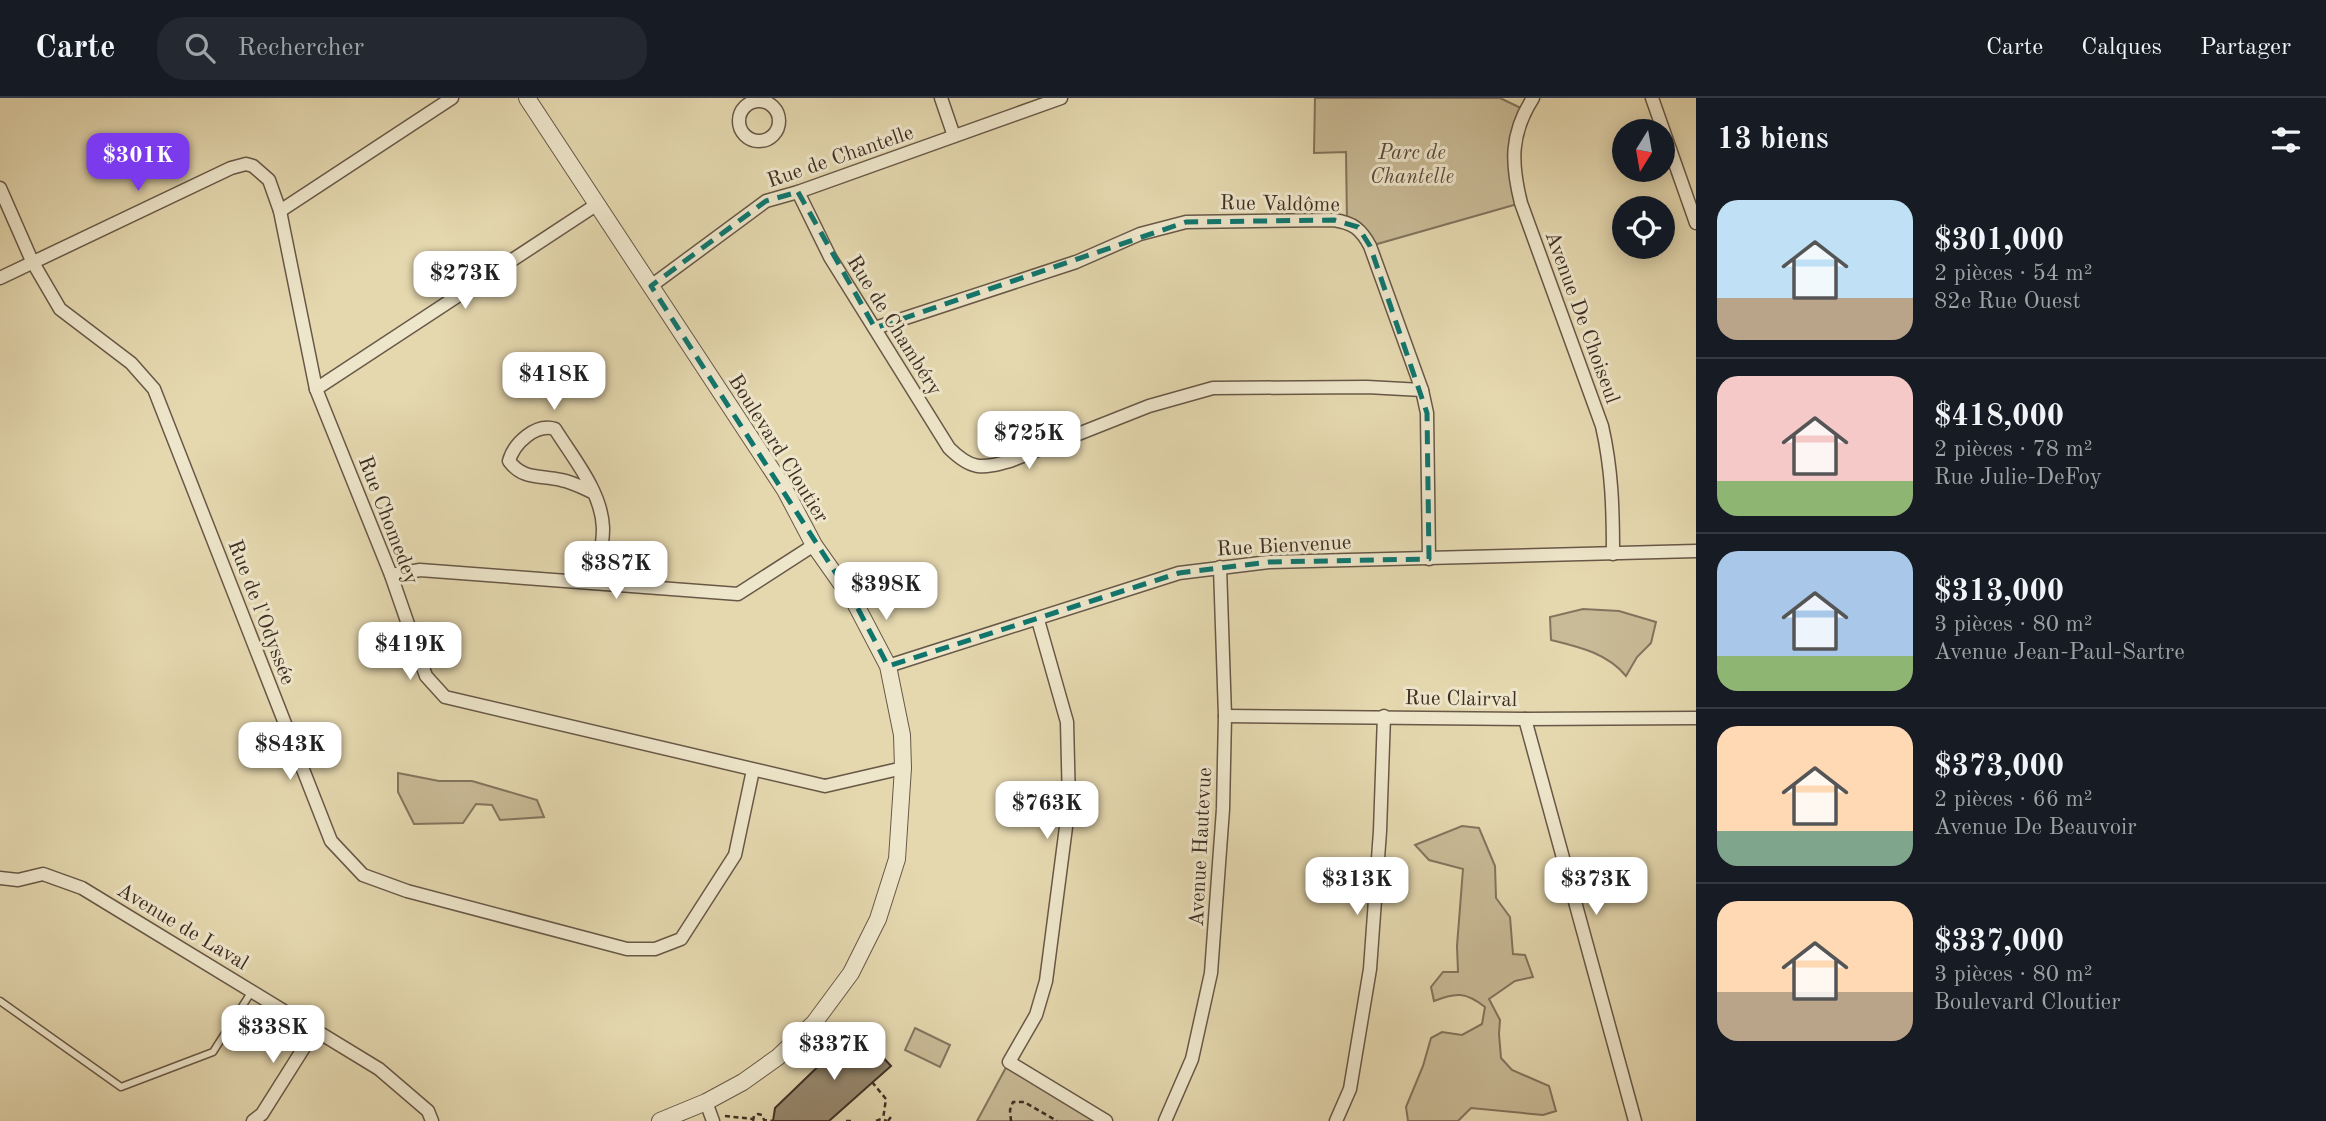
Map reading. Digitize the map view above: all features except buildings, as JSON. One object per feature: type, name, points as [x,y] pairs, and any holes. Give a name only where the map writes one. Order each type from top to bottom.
[{"type":"street","points":[[280,211],[452,98]]},
{"type":"street","name":"Boulevard Cloutier","points":[[527,98],[785,491],[814,545],[855,603],[888,666],[902,735],[903,768],[897,859],[878,919],[851,973],[814,1023],[778,1057],[743,1082],[710,1113],[660,1121]]},
{"type":"street","points":[[941,98],[954,136]]},
{"type":"street","name":"Rue de Chantelle","points":[[651,286],[766,201],[1060,98]]},
{"type":"street","name":"Avenue De Choiseul","points":[[1534,98],[1518,128],[1513,172],[1521,203],[1602,426],[1612,486],[1613,554]]},
{"type":"street","points":[[1652,98],[1696,223]]},
{"type":"street","name":"Rue Chomedey","points":[[32,261],[230,168],[246,164],[253,166],[269,180],[280,211],[316,389],[391,575],[426,676],[446,698],[825,786],[903,768]]},
{"type":"street","name":"Rue de l'Odyssée","points":[[0,188],[32,261],[60,309],[131,363],[154,389],[331,841],[363,875],[407,891],[627,949],[655,949],[681,939],[735,855],[754,770]]},
{"type":"street","name":"Rue de Chambéry","points":[[798,192],[830,257],[949,448],[963,462],[977,467],[1010,461],[1149,406],[1213,388],[1367,387],[1422,390]]},
{"type":"street","points":[[316,389],[596,205]]},
{"type":"street","name":"Rue Valdôme","points":[[874,328],[1076,262],[1140,234],[1186,222],[1334,220],[1358,227],[1370,246],[1422,390],[1427,413],[1429,559]]},
{"type":"street","points":[[0,278],[32,261]]},
{"type":"street","points":[[594,493],[561,480],[516,471],[509,461],[512,451],[537,429],[555,429],[594,493],[600,508],[603,528],[596,582]]},
{"type":"street","points":[[391,575],[420,570],[738,594],[814,545]]},
{"type":"street","name":"Rue Bienvenue","points":[[888,666],[1179,573],[1220,567],[1269,562],[1696,551]]},
{"type":"street","name":"Avenue Hautevue","points":[[1165,1121],[1192,1059],[1211,972],[1223,809],[1225,716],[1220,567]]},
{"type":"street","points":[[1038,620],[1067,722],[1069,804],[1046,981],[1036,1015],[1009,1062],[1105,1121]]},
{"type":"street","name":"Rue Clairval","points":[[1225,716],[1695,721]]},
{"type":"street","points":[[1336,1121],[1350,1089],[1370,969],[1380,831],[1384,716]]},
{"type":"street","points":[[1525,719],[1635,1121]]},
{"type":"street","name":"Avenue de Laval","points":[[0,878],[18,880],[43,874],[82,888],[379,1069],[428,1111],[432,1121]]},
{"type":"street","points":[[253,1121],[262,1114],[314,1030]]},
{"type":"lane","points":[[0,1001],[121,1087],[213,1052],[252,991]]},
{"type":"path","points":[[873,1082],[886,1099],[886,1120]]},
{"type":"path","points":[[1011,1121],[1010,1110],[1013,1102],[1024,1102],[1057,1121]]},
{"type":"path","points":[[710,1113],[753,1120],[758,1114],[773,1121]]},
{"type":"path","points":[[877,1121],[886,1120],[893,1114]]},
{"type":"path","points":[[846,1121],[853,1121]]},
{"type":"highlighted area","points":[[798,192],[875,328],[1186,222],[1334,220],[1358,227],[1370,246],[1427,413],[1429,559],[1269,562],[1179,573],[888,666],[855,603],[651,286],[766,201]]},
{"type":"green space","name":"Parc de Chantelle","points":[[1315,98],[1500,98],[1525,110],[1518,128],[1521,203],[1370,246],[1347,222],[1346,152],[1314,153]]},
{"type":"green space","points":[[1583,609],[1619,611],[1656,622],[1651,643],[1637,657],[1626,676],[1601,656],[1551,640],[1550,617]]},
{"type":"green space","points":[[398,773],[439,781],[472,781],[537,800],[544,817],[500,820],[492,805],[476,804],[463,823],[414,824],[398,792]]},
{"type":"green space","points":[[1462,826],[1479,828],[1495,866],[1496,898],[1510,917],[1513,954],[1525,955],[1533,977],[1515,981],[1489,999],[1500,1020],[1501,1058],[1512,1070],[1549,1086],[1556,1111],[1543,1115],[1471,1108],[1458,1121],[1408,1121],[1406,1107],[1431,1038],[1442,1032],[1462,1035],[1482,1024],[1485,1007],[1472,998],[1455,995],[1434,1001],[1431,987],[1443,972],[1458,972],[1457,946],[1463,869],[1429,860],[1415,845]]},
{"type":"green space","points":[[915,1028],[950,1045],[940,1067],[905,1050]]},
{"type":"green space","points":[[1009,1062],[1106,1121],[977,1121]]}]
